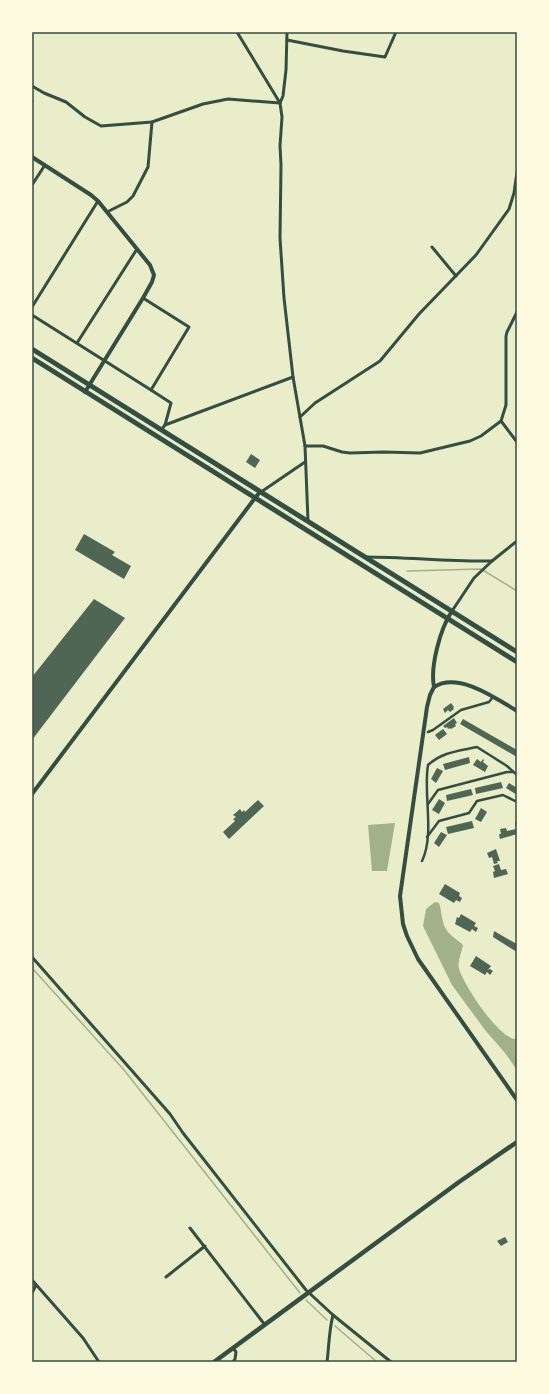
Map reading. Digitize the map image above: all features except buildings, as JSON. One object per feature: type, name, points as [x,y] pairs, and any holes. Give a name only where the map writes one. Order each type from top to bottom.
[{"type":"main road","points":[[32,349],[260,492],[308,520],[364,557],[517,652]]},
{"type":"main road","points":[[32,358],[517,662]]},
{"type":"main road","points":[[214,1362],[465,1178],[517,1142]]},
{"type":"street","points":[[237,32],[280,103],[282,118],[280,146],[280,238],[284,298],[293,377],[305,446],[308,520]]},
{"type":"street","points":[[280,103],[283,96],[286,70],[287,32]]},
{"type":"street","points":[[287,40],[343,51],[385,57],[396,32]]},
{"type":"street","points":[[32,86],[44,93],[66,102],[85,117],[101,126],[152,122],[203,104],[228,99],[280,103]]},
{"type":"street","points":[[107,212],[127,202],[133,196],[148,167],[152,122]]},
{"type":"street","points":[[32,157],[76,184],[98,201],[150,266],[154,275],[152,282],[143,298],[85,392]]},
{"type":"street","points":[[32,185],[45,165]]},
{"type":"street","points":[[300,418],[314,403],[380,361],[419,314],[476,255],[509,209],[514,193],[517,172]]},
{"type":"street","points":[[32,307],[98,201]]},
{"type":"street","points":[[432,247],[456,276]]},
{"type":"street","points":[[77,343],[137,249]]},
{"type":"street","points":[[143,298],[189,327],[151,390]]},
{"type":"street","points":[[305,446],[323,446],[350,453],[420,453],[470,441],[481,436],[501,421],[506,405],[507,332],[517,312]]},
{"type":"street","points":[[32,315],[171,403],[161,430]]},
{"type":"street","points":[[164,425],[293,377]]},
{"type":"street","points":[[501,421],[517,442]]},
{"type":"street","points":[[32,794],[255,498],[260,492],[305,462]]},
{"type":"street","points":[[517,541],[474,578],[447,618],[433,667],[434,687],[427,706],[401,884],[400,906],[403,924],[411,947],[418,959],[517,1100]]},
{"type":"street","points":[[364,557],[470,562],[492,561]]},
{"type":"street","points":[[434,687],[452,682],[472,686],[517,711]]},
{"type":"street","points":[[428,732],[461,710],[488,702],[494,697]]},
{"type":"street","points":[[422,861],[426,852],[427,837],[426,778],[428,765],[435,758],[477,747],[517,774]]},
{"type":"street","points":[[427,805],[438,790],[507,772],[513,772]]},
{"type":"street","points":[[427,837],[439,821],[469,813],[478,801],[503,795],[517,802]]},
{"type":"street","points":[[32,957],[170,1114],[183,1133],[309,1293],[333,1315],[391,1362]]},
{"type":"street","points":[[190,1228],[265,1325]]},
{"type":"street","points":[[166,1277],[205,1246]]},
{"type":"street","points":[[32,1280],[82,1338],[99,1362]]},
{"type":"street","points":[[32,1293],[36,1285]]},
{"type":"street","points":[[327,1362],[330,1327],[333,1315]]},
{"type":"street","points":[[233,1348],[236,1352],[233,1362]]},
{"type":"shaded area","points":[[395,823],[387,871],[372,871],[368,825]]},
{"type":"shaded area","points":[[435,902],[439,903],[443,923],[447,931],[463,945],[459,960],[459,969],[475,999],[492,1022],[501,1031],[510,1037],[517,1039],[517,1070],[452,985],[423,926],[426,909]]},
{"type":"waterway","points":[[407,571],[481,569],[517,591]]},
{"type":"waterway","points":[[32,968],[124,1070],[300,1293]]},
{"type":"waterway","points":[[306,1300],[327,1320]]},
{"type":"waterway","points":[[335,1326],[377,1362]]}]
